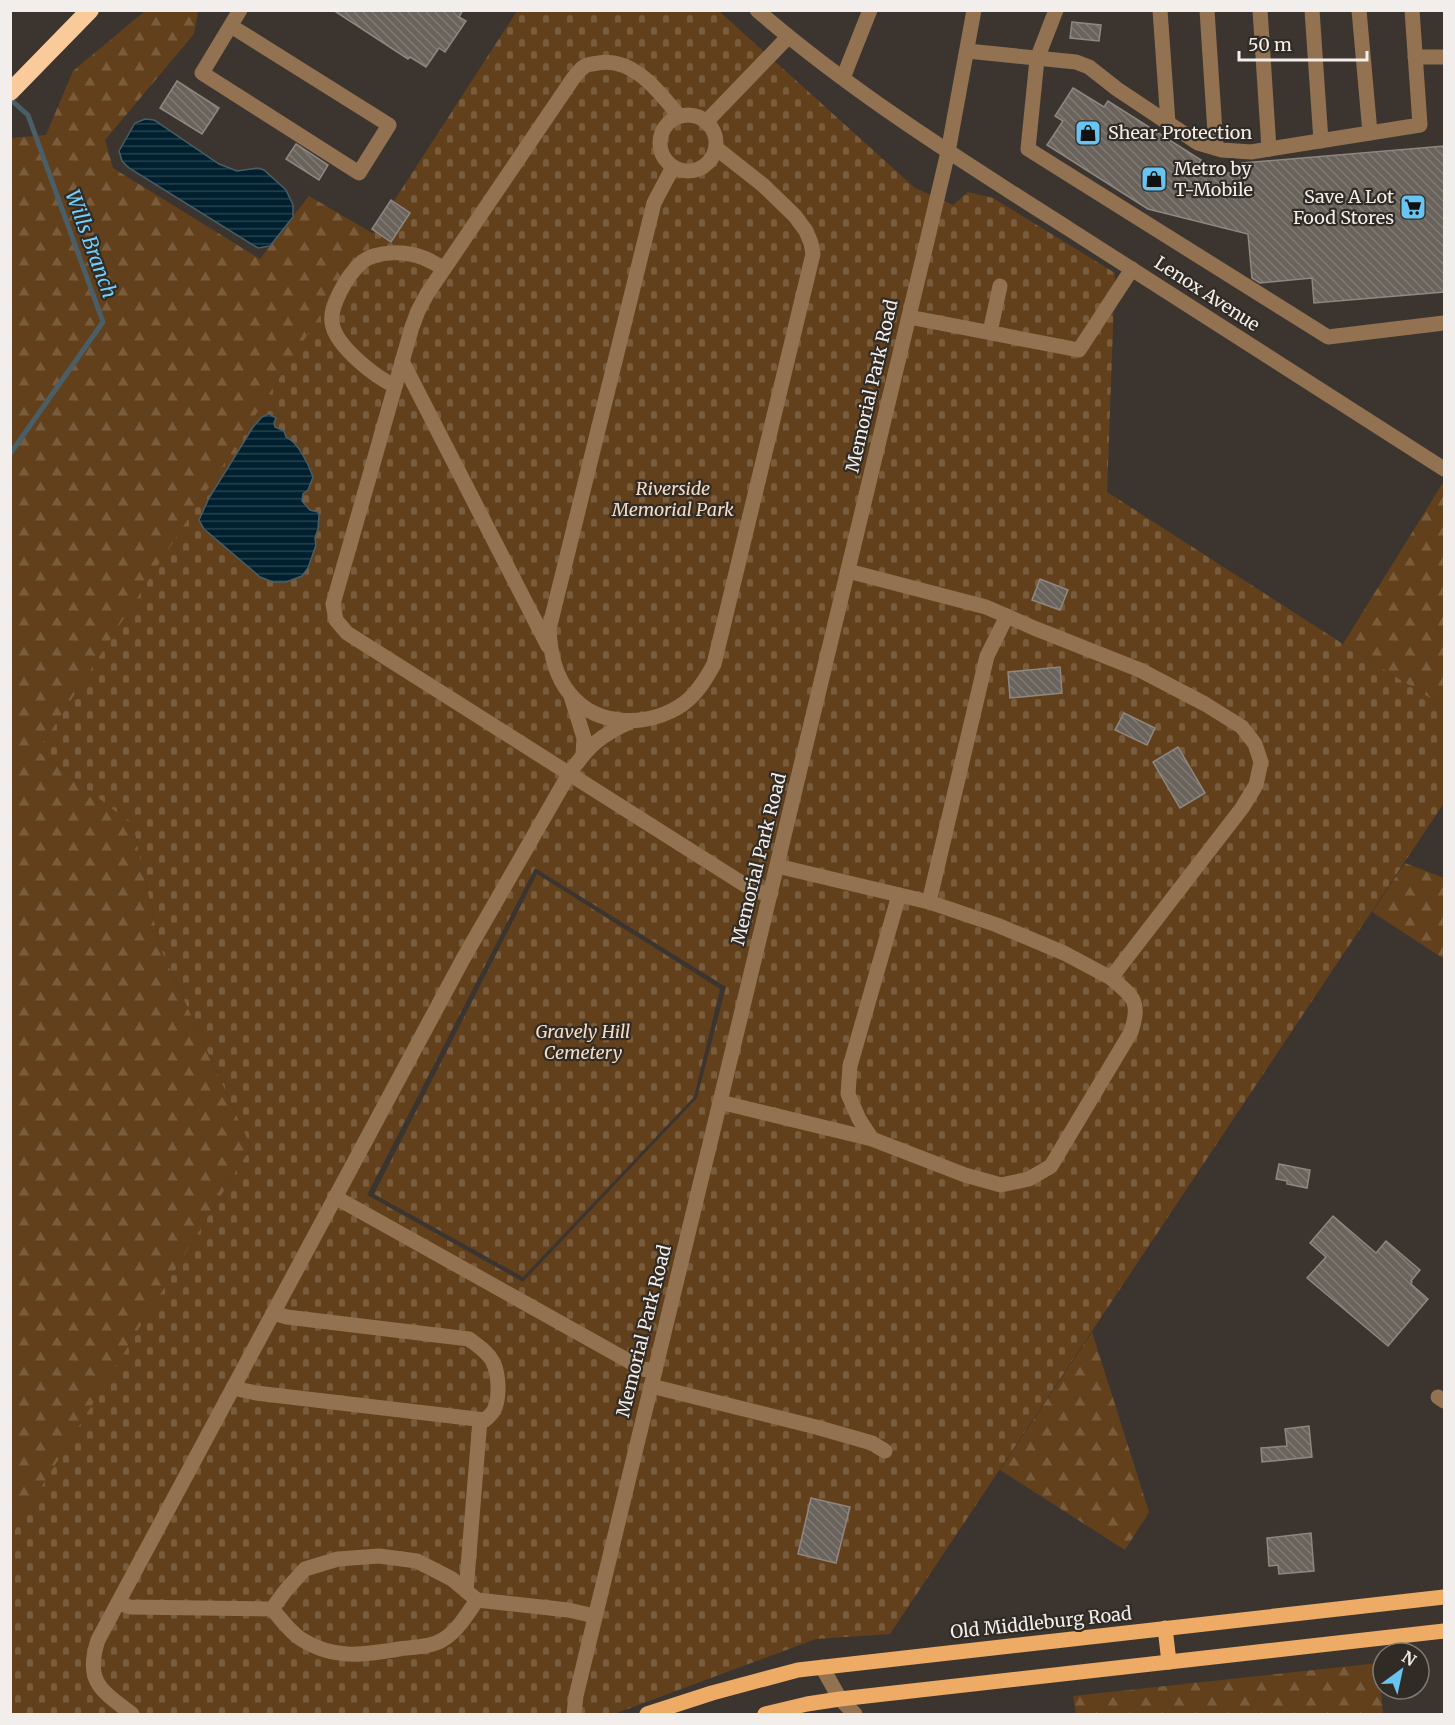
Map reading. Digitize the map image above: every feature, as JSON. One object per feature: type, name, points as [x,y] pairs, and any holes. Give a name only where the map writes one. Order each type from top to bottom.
[{"type":"highway","points":[[17,86],[90,10]]},
{"type":"main road","name":"Old Middleburg Road","points":[[647,1714],[712,1693],[798,1670],[1444,1597]]},
{"type":"main road","points":[[1165,1628],[1169,1662]]},
{"type":"main road","points":[[765,1714],[840,1699],[1444,1631]]},
{"type":"street","points":[[231,26],[389,125],[359,173],[202,73],[240,10]]},
{"type":"street","name":"Lenox Avenue","points":[[757,10],[788,37],[843,78],[948,152],[1444,469]]},
{"type":"street","points":[[843,78],[870,10]]},
{"type":"street","name":"Memorial Park Road","points":[[574,1714],[576,1696],[595,1616],[948,152],[974,10]]},
{"type":"street","points":[[1056,10],[1037,59],[1028,149],[1328,337],[1444,323]]},
{"type":"street","points":[[1160,10],[1168,123]]},
{"type":"street","points":[[1208,10],[1216,148]]},
{"type":"street","points":[[1260,10],[1269,149]]},
{"type":"street","points":[[1312,10],[1321,141]]},
{"type":"street","points":[[1359,10],[1370,133]]},
{"type":"street","points":[[967,51],[1076,62],[1089,67],[1117,89],[1198,143],[1222,150],[1251,152],[1420,125],[1412,10]]},
{"type":"street","points":[[706,122],[788,37]]},
{"type":"street","points":[[1415,57],[1444,57]]},
{"type":"street","points":[[679,117],[660,93],[645,79],[615,62],[585,66],[572,80],[418,311],[394,386],[333,604],[336,620],[347,633],[745,885],[758,892],[771,893]]},
{"type":"street","points":[[689,115],[698,117],[706,122],[716,138],[713,157],[700,169],[682,171],[666,162],[662,154],[660,145],[664,128],[679,117],[689,115]]},
{"type":"street","points":[[570,694],[585,707],[603,716],[625,721],[643,720],[665,714],[684,703],[706,679],[714,664],[813,254],[806,231],[795,216],[763,185],[716,148]]},
{"type":"street","points":[[550,649],[549,629],[654,204],[673,167]]},
{"type":"street","points":[[394,386],[380,379],[341,344],[332,326],[333,307],[350,276],[362,262],[374,256],[398,253],[423,257],[444,269]]},
{"type":"street","points":[[909,316],[1079,350],[1132,269]]},
{"type":"street","points":[[990,332],[1000,286]]},
{"type":"street","points":[[402,361],[550,649],[555,666],[570,694],[584,738],[583,754]]},
{"type":"street","points":[[848,571],[986,607],[1140,670],[1205,704],[1242,727],[1255,744],[1261,762],[1256,785],[1242,808],[1112,978]]},
{"type":"street","points":[[929,902],[987,656],[1007,616]]},
{"type":"street","points":[[132,1714],[112,1699],[100,1686],[93,1671],[92,1657],[98,1640],[463,959],[569,774],[583,754],[598,739],[635,720]]},
{"type":"street","points":[[720,1102],[872,1139],[965,1175],[1001,1185],[1029,1179],[1052,1166],[1131,1032],[1137,1015],[1134,1000],[1112,978],[1064,953],[997,925],[929,902],[777,866]]},
{"type":"street","points":[[872,1139],[859,1119],[848,1094],[850,1066],[899,895]]},
{"type":"street","points":[[335,1197],[643,1369],[653,1378],[872,1443],[885,1451]]},
{"type":"street","points":[[233,1388],[256,1393],[480,1420],[485,1420],[493,1412],[497,1402],[498,1378],[493,1362],[484,1350],[469,1339],[287,1317],[273,1313]]},
{"type":"street","points":[[118,1603],[130,1607],[272,1610],[300,1638],[319,1648],[342,1655],[363,1655],[428,1645],[444,1639],[458,1626],[472,1596],[480,1420]]},
{"type":"street","points":[[272,1610],[304,1569],[338,1559],[379,1556],[417,1561],[452,1579],[472,1596],[595,1616]]},
{"type":"street","points":[[822,1667],[840,1699],[855,1714]]},
{"type":"green space","points":[[145,11],[198,11],[194,34],[105,140],[113,168],[260,259],[309,196],[374,234],[38,751],[133,825],[160,947],[251,1147],[11,1538],[11,138],[46,135],[73,71]]},
{"type":"green space","name":"Riverside Memorial Park","points":[[517,11],[719,11],[915,188],[953,205],[968,192],[993,198],[1115,273],[1107,492],[1444,707],[1444,803],[890,1634],[816,1639],[614,1714],[11,1714],[10,1538],[251,1147],[160,947],[133,825],[38,751]],"holes":[[[535,868],[726,987],[697,1098],[523,1282],[367,1195]]]},
{"type":"green space","points":[[1444,481],[1444,707],[1343,644]]},
{"type":"green space","points":[[1405,863],[1444,878],[1444,959],[1372,912]]},
{"type":"green space","name":"Gravely Hill Cemetery","points":[[537,874],[720,989],[694,1097],[523,1277],[374,1194]]},
{"type":"green space","points":[[1092,1332],[1149,1512],[1125,1550],[1000,1470]]},
{"type":"green space","points":[[1371,1664],[1371,1701],[1382,1701],[1383,1714],[1076,1714],[1073,1696]]},
{"type":"water","points":[[145,119],[154,120],[219,164],[237,171],[258,168],[264,170],[286,190],[293,205],[293,217],[270,246],[258,248],[129,168],[122,161],[119,151],[135,123]]},
{"type":"water","points":[[269,414],[276,418],[275,427],[284,431],[286,437],[295,444],[306,460],[313,477],[308,490],[303,494],[302,501],[310,510],[318,512],[319,515],[316,545],[308,568],[302,576],[286,582],[273,582],[260,577],[204,529],[199,520],[209,498],[253,427],[262,417]]},
{"type":"building","points":[[333,10],[463,10],[459,17],[466,21],[445,52],[439,48],[426,67],[410,57],[408,59]]},
{"type":"building","points":[[1072,22],[1101,25],[1099,41],[1070,38]]},
{"type":"building","points":[[177,81],[219,108],[202,134],[160,108]]},
{"type":"building","points":[[1073,88],[1104,107],[1108,101],[1201,160],[1195,168],[1227,173],[1243,172],[1242,163],[1444,146],[1444,292],[1314,303],[1312,278],[1260,283],[1252,278],[1248,234],[1148,209],[1047,145],[1063,121],[1055,116]]},
{"type":"building","points":[[296,144],[328,165],[319,180],[286,159]]},
{"type":"building","points":[[391,200],[410,213],[391,242],[372,229]]},
{"type":"building","points":[[1040,579],[1068,590],[1060,610],[1032,600]]},
{"type":"building","points":[[1060,667],[1062,693],[1010,698],[1008,672]]},
{"type":"building","points":[[1124,713],[1155,728],[1147,745],[1115,730]]},
{"type":"building","points":[[1178,747],[1205,793],[1180,808],[1153,762]]},
{"type":"building","points":[[1279,1164],[1310,1170],[1307,1188],[1276,1179]]},
{"type":"building","points":[[1333,1216],[1376,1253],[1386,1241],[1420,1270],[1411,1284],[1428,1299],[1388,1346],[1307,1278],[1326,1257],[1310,1243]]},
{"type":"building","points":[[1309,1426],[1312,1457],[1262,1462],[1261,1448],[1287,1446],[1285,1429]]},
{"type":"building","points":[[811,1498],[850,1507],[836,1563],[798,1554]]},
{"type":"building","points":[[1311,1533],[1314,1571],[1279,1574],[1278,1565],[1269,1566],[1267,1538]]},
{"type":"waterway","name":"Wills Branch","points":[[10,99],[28,115],[103,322],[10,454]]},
{"type":"place","name":"Shear Protection","points":[[1088,133]]},
{"type":"place","name":"Metro by T-Mobile","points":[[1154,179]]},
{"type":"place","name":"Save A Lot Food Stores","points":[[1413,207]]}]
